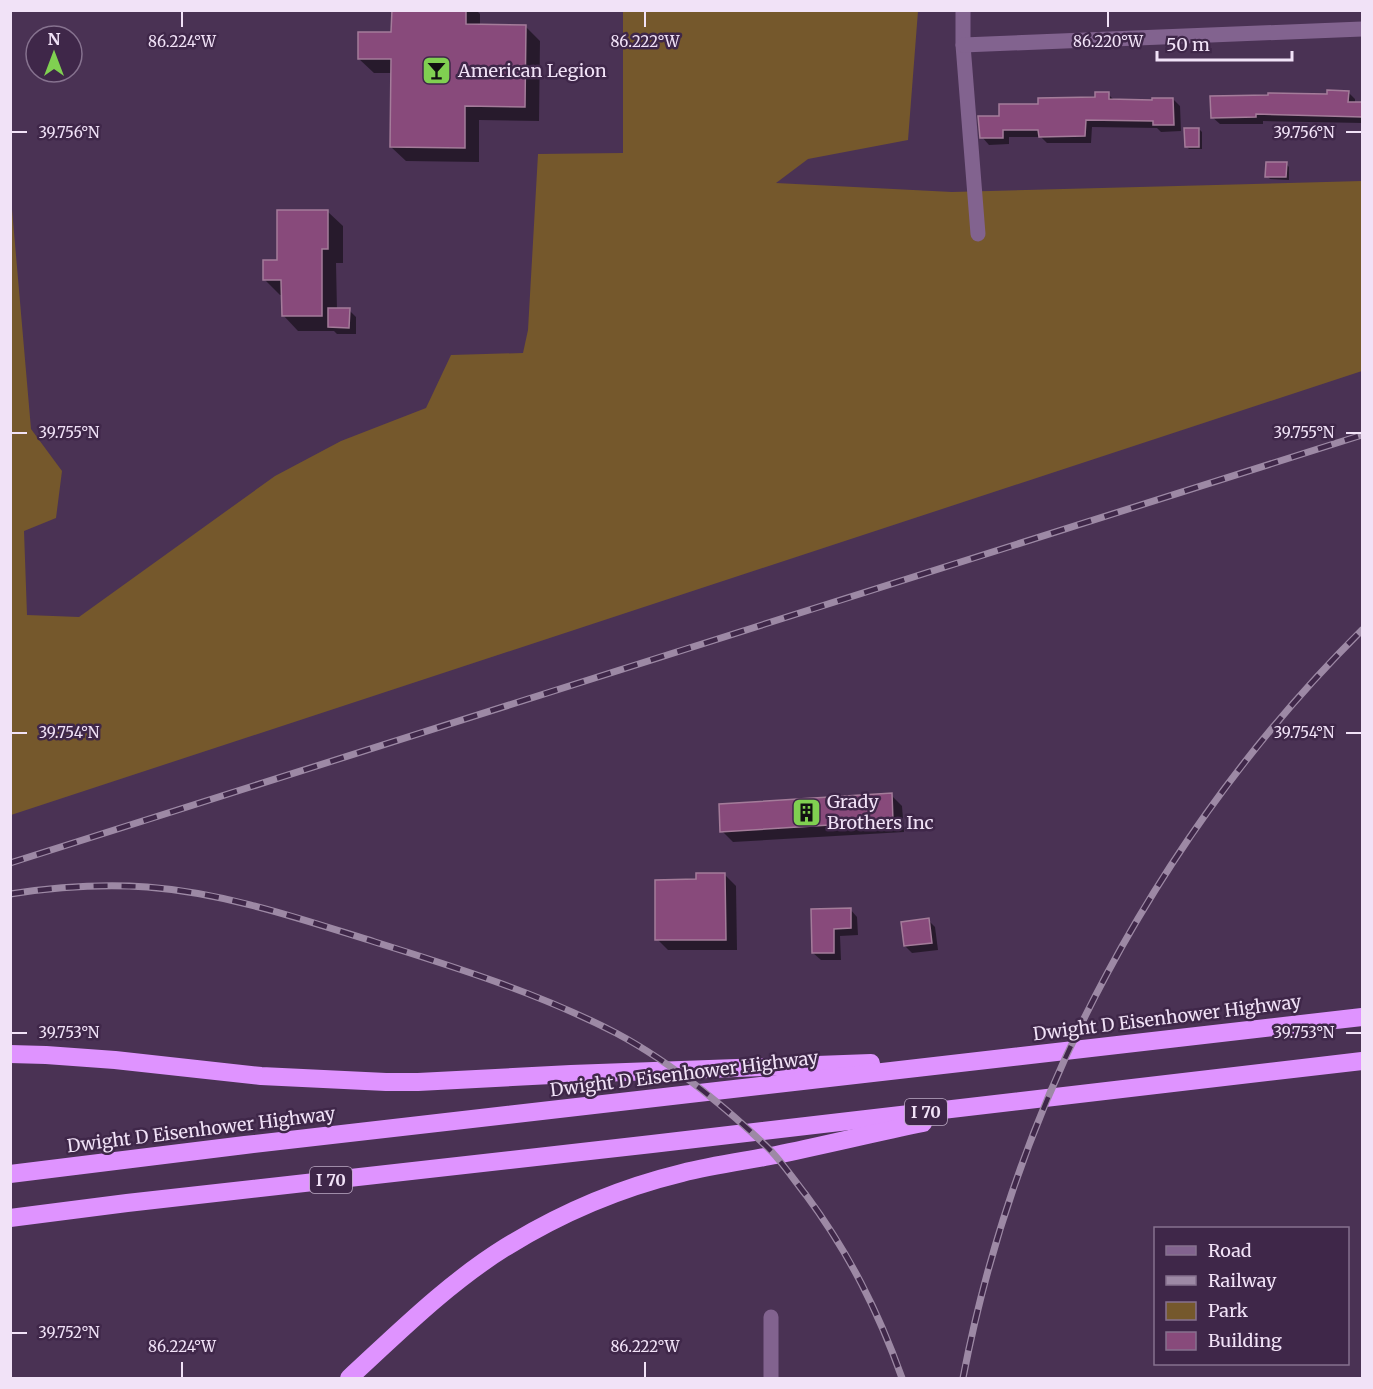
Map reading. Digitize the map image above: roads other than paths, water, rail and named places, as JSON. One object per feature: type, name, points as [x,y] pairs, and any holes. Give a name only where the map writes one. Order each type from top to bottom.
[{"type":"highway","name":"Dwight D Eisenhower Highway","points":[[10,1174],[1362,1017]]},
{"type":"highway","points":[[10,1054],[115,1060],[261,1076],[386,1082],[1004,1058]]},
{"type":"highway","name":"I 70","points":[[10,1218],[1362,1060]]},
{"type":"highway","points":[[349,1378],[464,1276],[506,1247],[561,1216],[585,1206],[633,1187],[681,1173],[776,1155],[1025,1100]]},
{"type":"street","points":[[963,10],[963,45],[978,234]]},
{"type":"street","points":[[963,45],[1362,29]]},
{"type":"street","points":[[771,1317],[771,1378]]},
{"type":"railway","points":[[10,863],[1362,435]]},
{"type":"railway","points":[[963,1378],[987,1273],[1020,1171],[1059,1071],[1107,974],[1161,881],[1222,793],[1289,709],[1362,630]]},
{"type":"railway","points":[[10,894],[78,887],[130,886],[176,890],[234,901],[467,971],[558,1006],[616,1033],[660,1060],[702,1090],[747,1128],[781,1162],[806,1195],[849,1261],[883,1329],[902,1378]]},
{"type":"place","name":"American Legion","points":[[437,71]]},
{"type":"place","name":"Grady Brothers Inc","points":[[806,812]]}]
